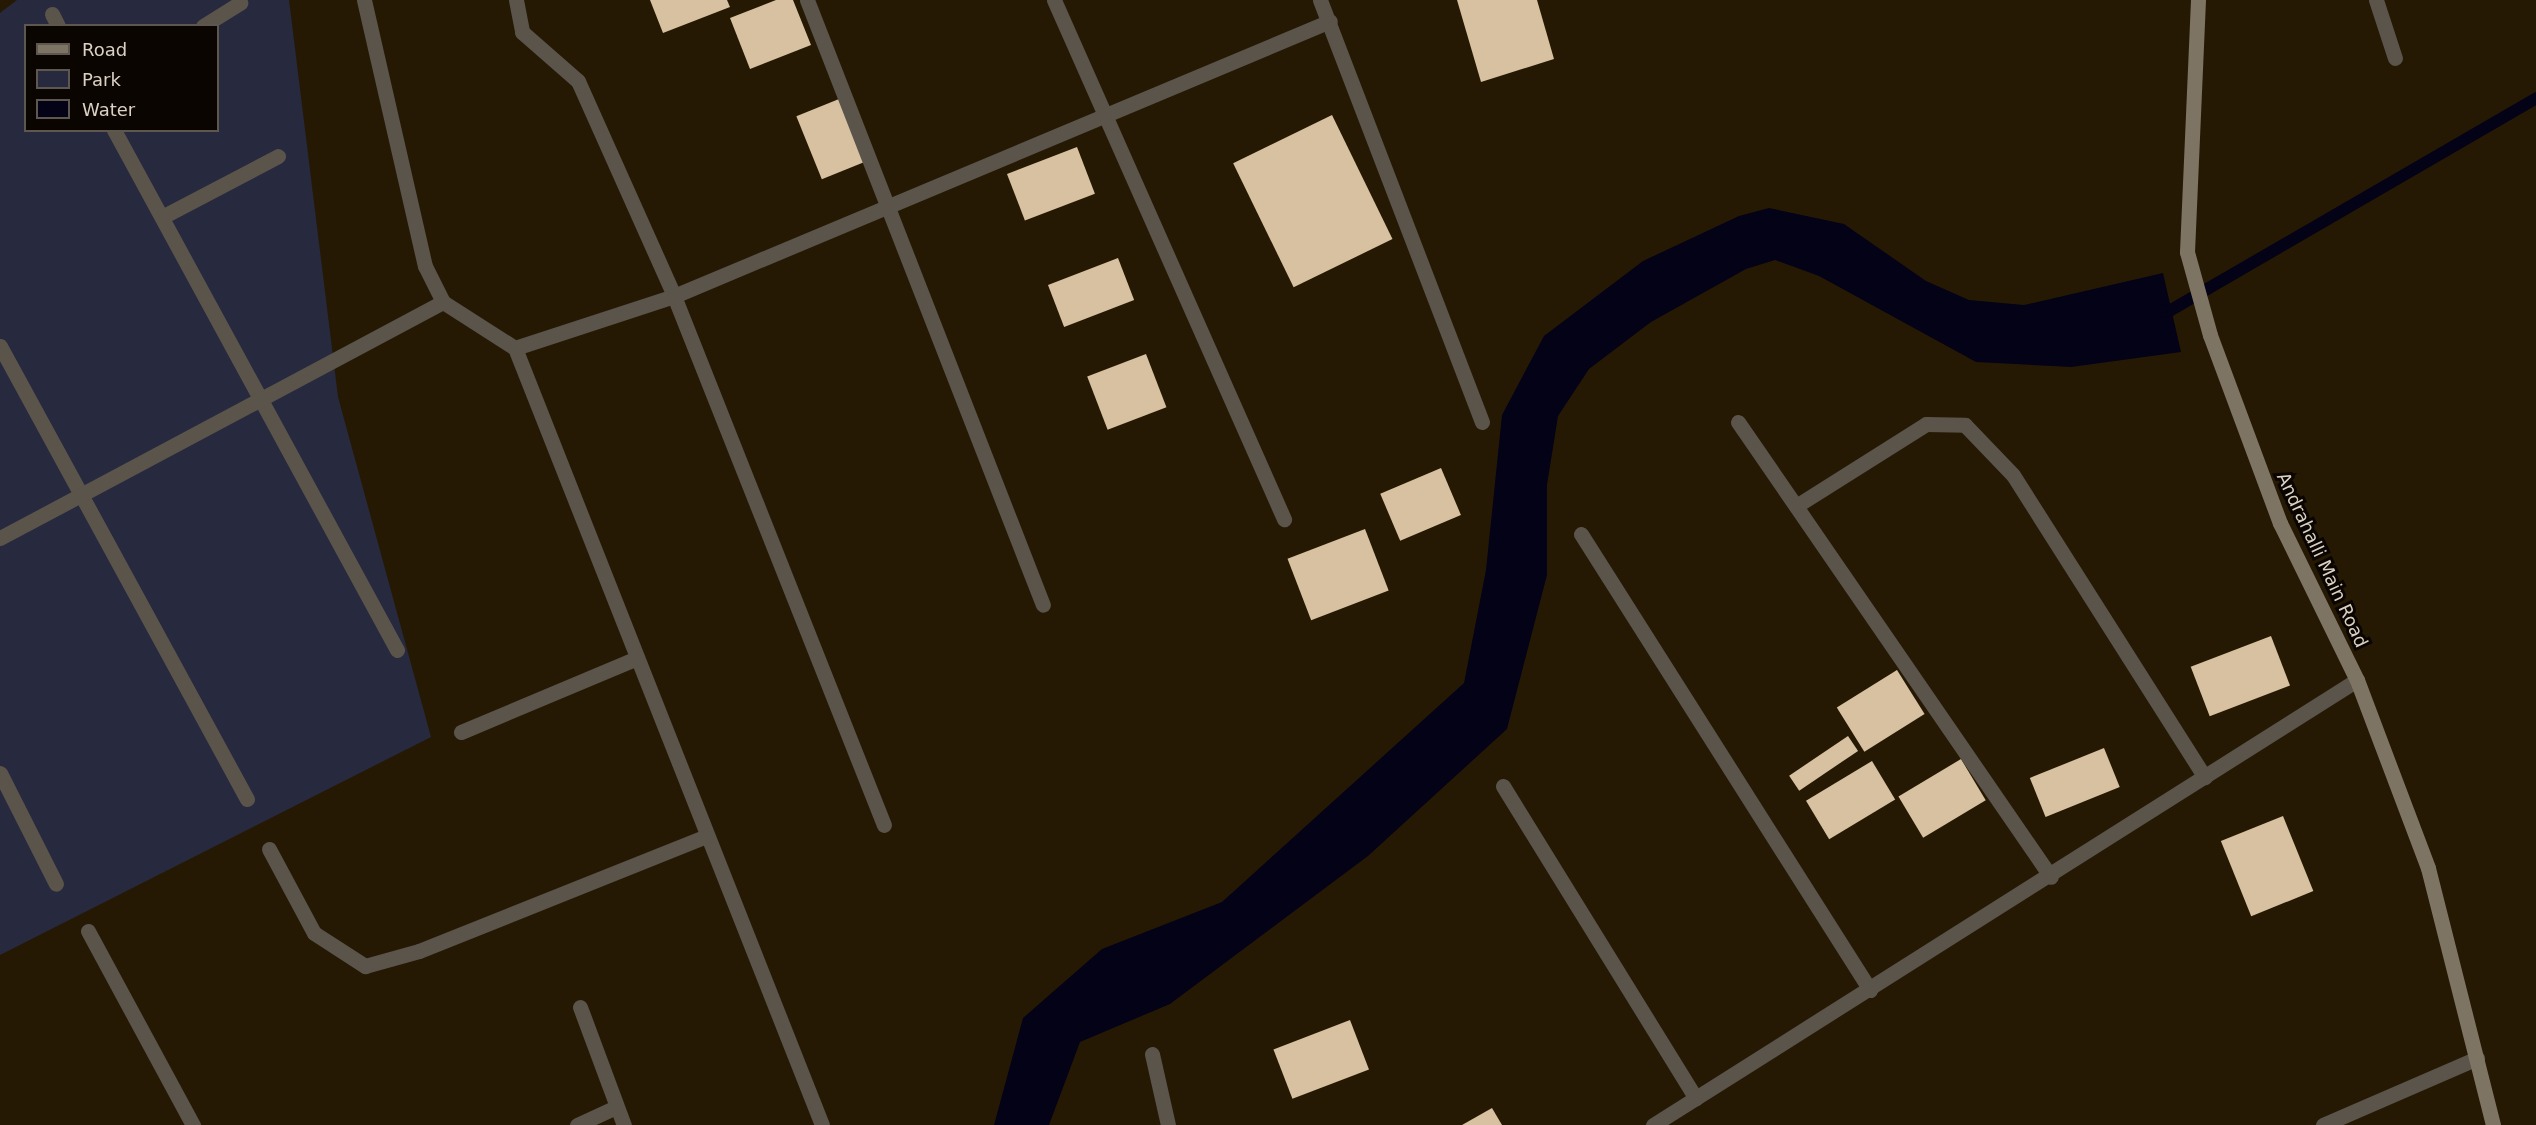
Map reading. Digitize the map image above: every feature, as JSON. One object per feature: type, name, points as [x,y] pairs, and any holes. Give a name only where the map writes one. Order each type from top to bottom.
[{"type":"main road","name":"Andrahalli Main Road","points":[[2198,0],[2187,252],[2210,335],[2280,523],[2357,680],[2428,868],[2493,1125]]},
{"type":"street","points":[[364,0],[425,266],[443,302],[515,348],[822,1125]]},
{"type":"street","points":[[516,0],[522,32],[578,81],[674,296],[884,825]]},
{"type":"street","points":[[807,0],[1043,605]]},
{"type":"street","points":[[1054,0],[1284,519]]},
{"type":"street","points":[[1320,0],[1330,21],[1482,422]]},
{"type":"street","points":[[2376,0],[2395,58]]},
{"type":"street","points":[[206,24],[240,3]]},
{"type":"street","points":[[515,348],[674,296],[1107,119],[1330,21]]},
{"type":"street","points":[[115,132],[398,650]]},
{"type":"street","points":[[162,217],[278,156]]},
{"type":"street","points":[[0,538],[443,302]]},
{"type":"street","points":[[0,346],[78,497],[247,799]]},
{"type":"street","points":[[1738,422],[2051,877]]},
{"type":"street","points":[[1796,506],[1926,424],[1965,425],[2013,476],[2205,777]]},
{"type":"street","points":[[1581,534],[1870,990]]},
{"type":"street","points":[[461,732],[637,658]]},
{"type":"street","points":[[1653,1125],[2051,877],[2357,680]]},
{"type":"street","points":[[0,773],[56,884]]},
{"type":"street","points":[[1503,786],[1696,1098]]},
{"type":"street","points":[[269,849],[314,933],[365,966],[419,951],[707,836]]},
{"type":"street","points":[[88,931],[193,1125]]},
{"type":"street","points":[[580,1007],[624,1125]]},
{"type":"street","points":[[1152,1054],[1168,1125]]},
{"type":"street","points":[[2323,1125],[2476,1058]]},
{"type":"street","points":[[577,1125],[616,1107]]},
{"type":"green space","points":[[17,0],[289,0],[338,397],[431,737],[0,955],[0,13]]},
{"type":"water","points":[[1769,208],[1844,224],[1926,281],[1969,300],[2024,305],[2163,273],[2181,352],[2071,367],[1976,362],[1819,276],[1775,260],[1746,269],[1651,322],[1589,369],[1558,416],[1547,485],[1547,575],[1507,729],[1368,856],[1170,1004],[1080,1042],[1049,1125],[994,1125],[1023,1018],[1102,949],[1222,902],[1464,683],[1486,570],[1502,415],[1544,336],[1643,261],[1739,216]]},
{"type":"building","points":[[650,0],[727,0],[730,7],[663,33]]},
{"type":"building","points":[[776,0],[793,0],[811,45],[750,69],[730,18]]},
{"type":"building","points":[[1457,0],[1537,0],[1554,59],[1481,82]]},
{"type":"building","points":[[839,99],[864,162],[822,179],[796,116]]},
{"type":"building","points":[[1332,115],[1392,239],[1294,287],[1233,163]]},
{"type":"building","points":[[1077,147],[1095,194],[1025,221],[1007,174]]},
{"type":"building","points":[[1118,258],[1134,300],[1064,327],[1048,285]]},
{"type":"building","points":[[1146,354],[1166,407],[1108,430],[1087,377]]},
{"type":"building","points":[[1441,468],[1461,515],[1400,541],[1380,494]]},
{"type":"building","points":[[1365,529],[1389,591],[1311,620],[1288,559]]},
{"type":"building","points":[[2271,636],[2290,685],[2210,716],[2191,667]]},
{"type":"building","points":[[1897,670],[1925,714],[1864,752],[1837,708]]},
{"type":"building","points":[[1848,736],[1858,751],[1799,791],[1789,776]]},
{"type":"building","points":[[2104,748],[2120,787],[2046,817],[2030,778]]},
{"type":"building","points":[[1961,759],[1986,800],[1923,838],[1898,797]]},
{"type":"building","points":[[1872,761],[1895,800],[1829,839],[1806,801]]},
{"type":"building","points":[[2283,816],[2313,891],[2251,916],[2221,841]]},
{"type":"building","points":[[1350,1020],[1369,1069],[1292,1099],[1273,1049]]},
{"type":"building","points":[[1492,1108],[1502,1125],[1462,1125]]},
{"type":"waterway","points":[[2158,312],[2171,310],[2536,98]]}]
